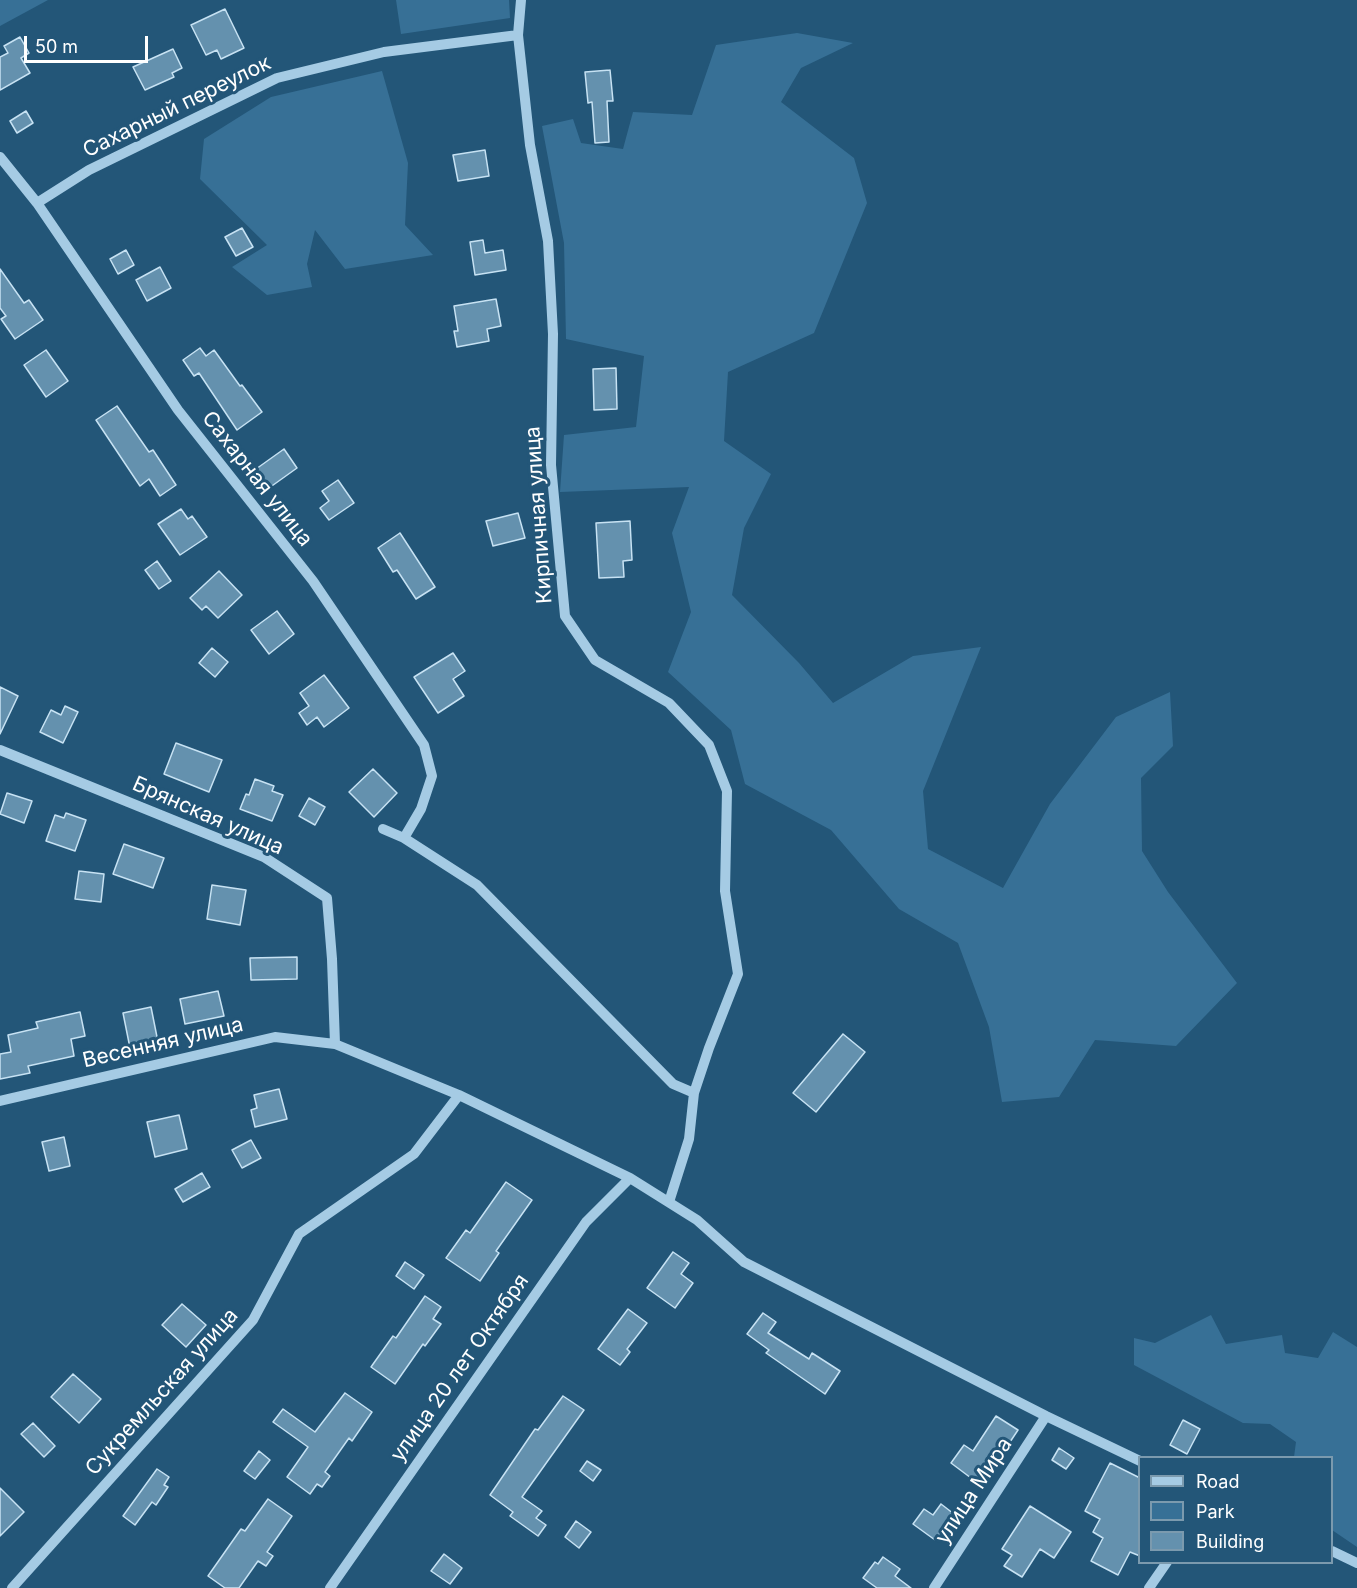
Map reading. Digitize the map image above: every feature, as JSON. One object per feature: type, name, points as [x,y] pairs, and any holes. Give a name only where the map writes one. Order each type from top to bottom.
[{"type":"street","name":"Кирпичная улица","points":[[521,0],[518,35],[530,145],[548,241],[553,334],[551,465],[565,616],[595,660],[669,703],[709,745],[727,791],[725,891],[738,974],[709,1047],[694,1093],[689,1139],[669,1202]]},
{"type":"street","name":"Сахарный переулок","points":[[37,203],[89,170],[277,78],[384,52],[518,35]]},
{"type":"street","name":"Сахарная улица","points":[[0,157],[37,203],[178,410],[313,581],[424,746],[432,776],[421,809],[404,838]]},
{"type":"street","name":"Брянская улица","points":[[0,750],[264,857],[327,898],[335,1044]]},
{"type":"street","points":[[383,829],[404,838],[477,885],[673,1084],[694,1093]]},
{"type":"street","name":"Весенняя улица","points":[[0,1101],[275,1037],[335,1044],[459,1095],[630,1178],[697,1220],[744,1262],[1046,1416],[1138,1460]]},
{"type":"street","name":"Сукремльская улица","points":[[12,1588],[253,1320],[299,1234],[414,1154],[459,1095]]},
{"type":"street","name":"улица 20 лет Октября","points":[[330,1588],[586,1222],[630,1178]]},
{"type":"street","name":"улица Мира","points":[[934,1588],[1046,1416]]},
{"type":"street","points":[[1333,1551],[1357,1563]]},
{"type":"street","points":[[1149,1588],[1166,1564]]},
{"type":"green space","points":[[0,0],[48,0],[0,26]]},
{"type":"green space","points":[[396,0],[509,0],[510,18],[401,34]]},
{"type":"green space","points":[[797,33],[853,43],[801,68],[781,102],[854,158],[867,203],[814,333],[728,372],[724,441],[771,474],[744,528],[732,595],[799,663],[833,703],[913,656],[981,647],[923,791],[928,849],[1003,888],[1050,804],[1116,717],[1170,692],[1173,746],[1141,778],[1142,851],[1168,892],[1237,983],[1176,1046],[1095,1040],[1059,1097],[1002,1102],[989,1027],[958,943],[899,909],[831,830],[745,784],[731,730],[668,672],[691,612],[672,533],[689,487],[560,492],[564,435],[636,427],[644,356],[566,339],[564,243],[542,126],[573,119],[581,143],[623,149],[633,112],[692,115],[716,45]]},
{"type":"green space","points":[[382,71],[408,163],[405,225],[433,255],[345,269],[315,230],[307,264],[312,287],[267,295],[232,267],[267,245],[200,179],[204,139],[271,97]]},
{"type":"green space","points":[[1211,1315],[1226,1344],[1282,1335],[1285,1353],[1318,1358],[1333,1332],[1357,1347],[1357,1547],[1333,1531],[1333,1456],[1294,1456],[1296,1442],[1270,1424],[1243,1423],[1134,1365],[1134,1338],[1155,1343]]},
{"type":"building","points":[[225,9],[244,48],[221,59],[217,50],[206,55],[191,25]]},
{"type":"building","points":[[20,37],[29,53],[21,58],[30,73],[0,90],[0,57],[8,53],[4,46]]},
{"type":"building","points":[[173,49],[182,68],[172,73],[174,77],[145,90],[133,67]]},
{"type":"building","points":[[610,70],[613,101],[607,101],[609,142],[595,143],[592,102],[588,103],[585,72]]},
{"type":"building","points":[[26,111],[33,123],[17,133],[10,121]]},
{"type":"building","points":[[485,150],[489,176],[458,181],[453,155]]},
{"type":"building","points":[[242,228],[253,247],[236,256],[225,237]]},
{"type":"building","points":[[483,240],[485,253],[503,250],[506,270],[475,275],[470,242]]},
{"type":"building","points":[[126,250],[134,265],[118,274],[110,259]]},
{"type":"building","points":[[160,267],[171,288],[147,301],[136,280]]},
{"type":"building","points":[[0,269],[24,303],[29,300],[43,320],[15,339],[1,319],[6,316],[0,308]]},
{"type":"building","points":[[496,299],[501,326],[487,329],[489,341],[457,347],[454,331],[458,331],[454,306]]},
{"type":"building","points":[[200,348],[206,356],[214,350],[262,412],[237,430],[199,373],[194,376],[183,360]]},
{"type":"building","points":[[46,350],[68,381],[46,397],[24,365]]},
{"type":"building","points":[[616,368],[617,409],[594,410],[593,369]]},
{"type":"building","points":[[117,406],[149,452],[153,450],[176,485],[160,496],[149,479],[140,486],[96,420]]},
{"type":"building","points":[[284,449],[297,468],[269,488],[256,469]]},
{"type":"building","points":[[338,480],[354,503],[329,520],[320,508],[329,501],[322,491]]},
{"type":"building","points":[[181,509],[188,519],[192,516],[207,537],[180,555],[158,524]]},
{"type":"building","points":[[518,513],[525,538],[493,546],[486,521]]},
{"type":"building","points":[[630,521],[632,560],[623,561],[624,577],[599,578],[596,523]]},
{"type":"building","points":[[400,533],[435,587],[416,599],[397,570],[393,572],[378,548]]},
{"type":"building","points":[[157,561],[171,581],[159,589],[145,570]]},
{"type":"building","points":[[219,571],[242,595],[218,618],[206,606],[202,610],[190,598]]},
{"type":"building","points":[[277,611],[294,634],[269,654],[251,630]]},
{"type":"building","points":[[212,648],[228,662],[215,677],[199,663]]},
{"type":"building","points":[[453,653],[465,671],[453,679],[464,696],[438,713],[414,677]]},
{"type":"building","points":[[324,675],[349,708],[324,727],[317,717],[307,725],[299,713],[309,706],[300,693]]},
{"type":"building","points":[[0,687],[18,696],[0,734]]},
{"type":"building","points":[[65,706],[78,712],[63,743],[40,732],[51,710],[61,715]]},
{"type":"building","points":[[176,743],[222,760],[209,792],[164,774]]},
{"type":"building","points":[[373,769],[397,793],[374,817],[349,792]]},
{"type":"building","points":[[255,779],[274,786],[272,791],[283,795],[272,821],[240,809]]},
{"type":"building","points":[[7,793],[32,801],[24,823],[0,814]]},
{"type":"building","points":[[309,798],[325,807],[315,825],[299,816]]},
{"type":"building","points":[[66,813],[86,820],[75,851],[46,841],[55,815],[64,818]]},
{"type":"building","points":[[124,844],[164,858],[153,888],[113,874]]},
{"type":"building","points":[[79,871],[104,874],[101,902],[75,899]]},
{"type":"building","points":[[212,885],[246,890],[240,925],[207,919]]},
{"type":"building","points":[[297,957],[297,979],[251,980],[250,958]]},
{"type":"building","points":[[218,991],[224,1016],[185,1024],[180,999]]},
{"type":"building","points":[[151,1007],[158,1042],[130,1048],[123,1013]]},
{"type":"building","points":[[80,1012],[85,1036],[71,1039],[74,1056],[28,1066],[30,1073],[0,1079],[0,1054],[11,1052],[8,1035],[38,1028],[36,1022]]},
{"type":"building","points":[[843,1034],[865,1052],[816,1112],[793,1093]]},
{"type":"building","points":[[279,1089],[287,1119],[255,1127],[251,1110],[257,1108],[254,1095]]},
{"type":"building","points":[[179,1115],[187,1149],[155,1157],[147,1122]]},
{"type":"building","points":[[64,1137],[70,1166],[49,1171],[42,1142]]},
{"type":"building","points":[[251,1140],[261,1158],[242,1168],[232,1150]]},
{"type":"building","points":[[202,1173],[210,1187],[183,1202],[175,1189]]},
{"type":"building","points":[[506,1182],[532,1200],[496,1251],[499,1253],[480,1281],[446,1258],[466,1230],[470,1233]]},
{"type":"building","points":[[673,1252],[689,1263],[681,1274],[693,1283],[675,1308],[647,1288]]},
{"type":"building","points":[[405,1262],[424,1275],[414,1289],[396,1276]]},
{"type":"building","points":[[425,1296],[441,1307],[433,1319],[441,1324],[425,1346],[423,1344],[395,1384],[371,1367],[393,1336],[396,1338]]},
{"type":"building","points":[[182,1304],[206,1325],[186,1347],[162,1325]]},
{"type":"building","points":[[628,1309],[647,1323],[627,1349],[630,1352],[620,1365],[598,1349]]},
{"type":"building","points":[[763,1313],[776,1322],[768,1333],[809,1359],[812,1353],[840,1371],[825,1394],[766,1353],[769,1350],[747,1334]]},
{"type":"building","points":[[73,1374],[101,1399],[79,1423],[51,1397]]},
{"type":"building","points":[[345,1393],[372,1412],[352,1441],[349,1438],[325,1472],[330,1476],[322,1487],[317,1484],[310,1494],[287,1477],[308,1447],[273,1422],[283,1409],[315,1432]]},
{"type":"building","points":[[563,1396],[584,1410],[522,1497],[542,1511],[536,1518],[546,1525],[538,1536],[510,1516],[513,1512],[490,1495],[535,1429],[538,1430]]},
{"type":"building","points":[[996,1416],[1018,1430],[1006,1448],[1002,1445],[975,1481],[951,1463],[964,1445],[973,1451]]},
{"type":"building","points":[[1183,1420],[1200,1429],[1187,1454],[1170,1445]]},
{"type":"building","points":[[33,1423],[55,1446],[44,1457],[21,1434]]},
{"type":"building","points":[[1059,1448],[1074,1458],[1066,1469],[1052,1460]]},
{"type":"building","points":[[259,1451],[270,1460],[255,1479],[244,1471]]},
{"type":"building","points":[[587,1461],[601,1470],[593,1481],[580,1471]]},
{"type":"building","points":[[1110,1463],[1138,1477],[1138,1555],[1130,1552],[1118,1575],[1091,1561],[1103,1538],[1093,1532],[1100,1519],[1085,1511]]},
{"type":"building","points":[[157,1469],[169,1477],[164,1485],[168,1487],[156,1505],[152,1502],[135,1525],[123,1516]]},
{"type":"building","points":[[0,1488],[24,1512],[0,1536]]},
{"type":"building","points":[[268,1499],[292,1516],[267,1552],[273,1556],[266,1566],[258,1561],[239,1588],[225,1588],[208,1576],[241,1529],[245,1531]]},
{"type":"building","points":[[941,1504],[954,1514],[935,1540],[913,1524],[924,1509],[933,1515]]},
{"type":"building","points":[[1030,1506],[1071,1532],[1054,1558],[1040,1549],[1022,1577],[1004,1566],[1012,1555],[1002,1549]]},
{"type":"building","points":[[576,1521],[591,1532],[579,1548],[565,1537]]},
{"type":"building","points":[[444,1554],[462,1568],[450,1584],[431,1571]]},
{"type":"building","points":[[883,1557],[900,1569],[895,1576],[911,1588],[877,1588],[863,1578],[875,1562],[878,1564]]}]
